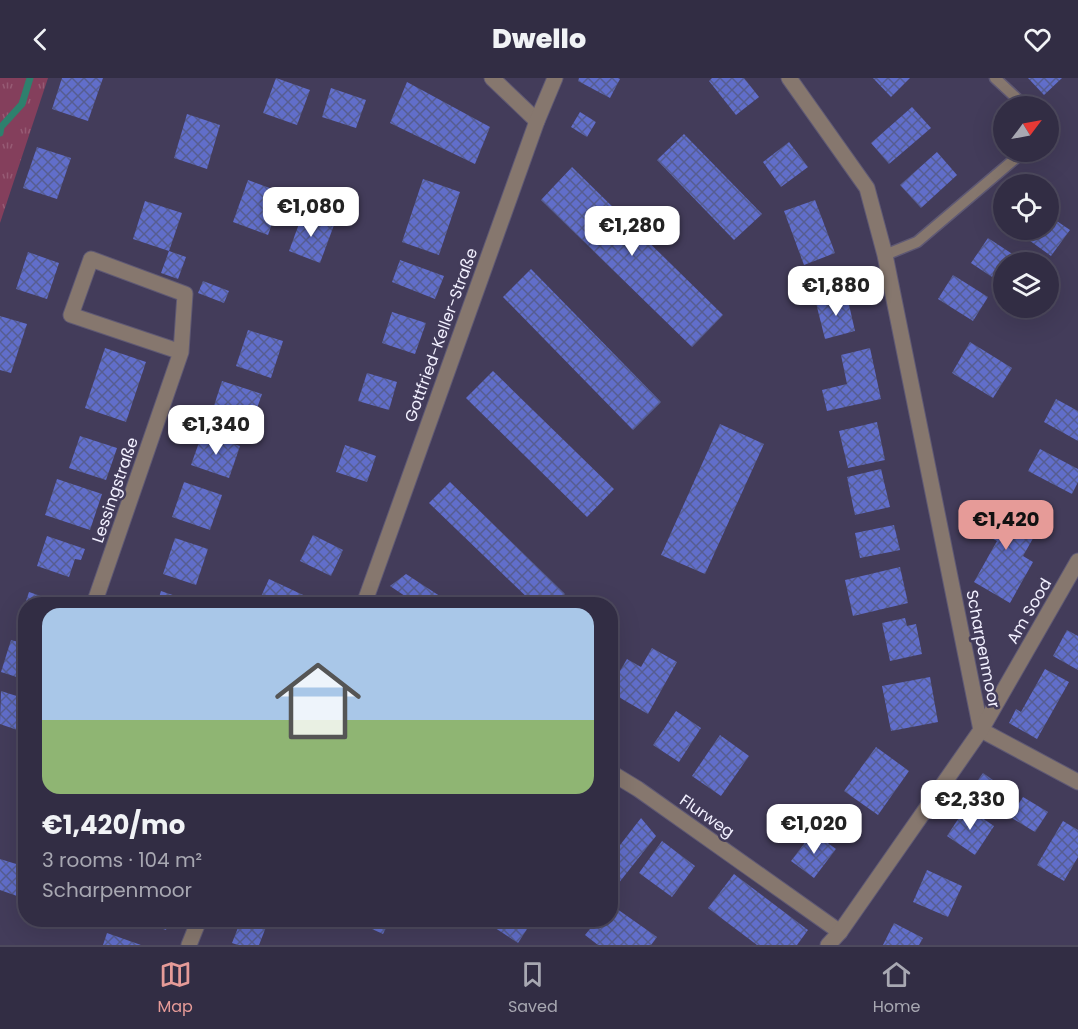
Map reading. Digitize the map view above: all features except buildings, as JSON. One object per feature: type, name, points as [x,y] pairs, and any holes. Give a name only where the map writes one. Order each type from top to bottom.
[{"type":"street","points":[[492,78],[537,122]]},
{"type":"street","name":"Gottfried-Keller-Straße","points":[[367,597],[537,122],[555,78]]},
{"type":"street","name":"Scharpenmoor","points":[[789,78],[867,188],[885,255],[981,730],[1078,782]]},
{"type":"street","name":"Lessingstraße","points":[[96,597],[181,352],[185,294],[91,259],[71,315],[181,352]]},
{"type":"street","name":"Am Sood","points":[[828,945],[840,932],[981,730],[1078,561]]},
{"type":"street","name":"Flurweg","points":[[618,777],[840,932]]},
{"type":"street","points":[[189,945],[197,927]]},
{"type":"lane","points":[[996,78],[1015,96]]},
{"type":"lane","points":[[885,255],[917,243],[1011,162]]},
{"type":"green space","points":[[0,78],[48,78],[0,223]]},
{"type":"waterway","points":[[0,133],[1,127],[22,104],[30,78]]}]
